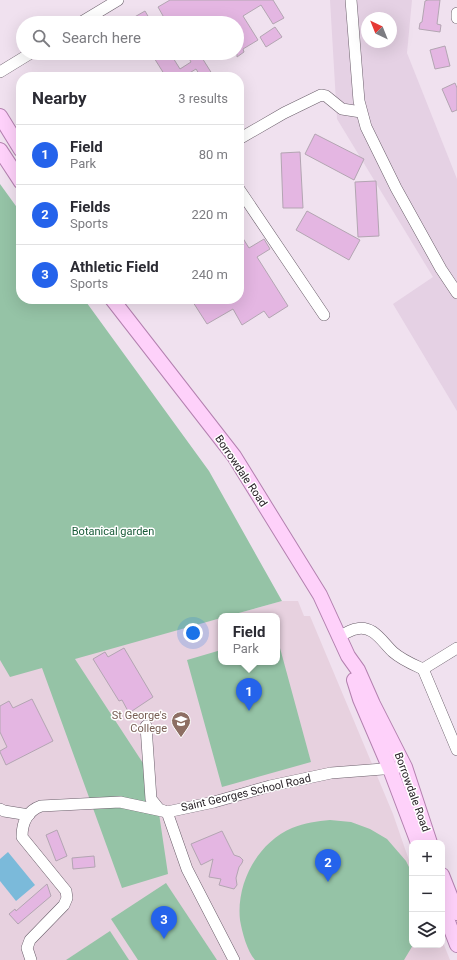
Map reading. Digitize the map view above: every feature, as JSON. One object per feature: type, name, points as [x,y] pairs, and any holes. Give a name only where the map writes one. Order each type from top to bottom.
[{"type":"main road","points":[[0,116],[16,142]]},
{"type":"main road","points":[[0,150],[16,174]]},
{"type":"main road","name":"Borrowdale Road","points":[[116,304],[234,456],[320,596],[348,656],[360,699],[390,769],[417,840]]},
{"type":"main road","name":"Borrowdale Road","points":[[348,656],[358,670],[373,704],[405,766],[429,840]]},
{"type":"main road","points":[[445,883],[457,913]]},
{"type":"main road","points":[[444,912],[457,945]]},
{"type":"street","points":[[92,16],[118,0]]},
{"type":"street","points":[[351,0],[359,101],[368,134],[441,270],[457,293]]},
{"type":"street","points":[[457,13],[457,18]]},
{"type":"street","points":[[0,72],[20,60]]},
{"type":"street","points":[[244,137],[284,113],[321,95],[326,96],[342,109],[361,112]]},
{"type":"street","points":[[244,196],[324,315]]},
{"type":"street","points":[[339,636],[358,628],[370,630],[404,661],[423,669],[457,750]]},
{"type":"street","points":[[423,669],[457,648]]},
{"type":"street","points":[[146,726],[151,799],[159,809],[167,812],[187,869],[234,960]]},
{"type":"street","name":"Saint Georges School Road","points":[[29,815],[34,809],[41,806],[107,802],[120,802],[167,812],[214,802],[270,786],[331,773],[390,769],[405,766]]},
{"type":"street","points":[[0,808],[4,811],[29,815],[22,825],[22,837],[66,891],[67,898],[64,905],[30,940],[27,948],[31,960]]},
{"type":"shaded area","points":[[330,0],[412,0],[407,53],[457,179],[457,411],[393,304],[433,277],[337,119]]},
{"type":"shaded area","name":"St George's College","points":[[282,601],[298,601],[304,616],[310,616],[393,814],[409,860],[409,948],[445,948],[450,960],[0,960],[0,632],[209,621],[218,619],[218,665],[280,665],[280,613],[239,613]]},
{"type":"green space","name":"Botanical garden","points":[[0,184],[16,206],[16,304],[88,304],[209,471],[282,601],[239,613],[218,613],[218,619],[75,659],[154,780],[168,874],[122,888],[42,668],[10,677],[0,660]]},
{"type":"green space","points":[[280,648],[311,762],[222,787],[187,660],[218,651],[218,665],[280,665]]},
{"type":"green space","points":[[330,820],[351,822],[370,829],[387,839],[406,861],[409,867],[409,948],[411,948],[404,960],[255,960],[252,956],[247,947],[240,920],[242,893],[245,879],[251,866],[259,854],[280,835],[292,828]]},
{"type":"green space","points":[[166,883],[217,960],[138,960],[111,919]]},
{"type":"green space","points":[[110,931],[129,960],[66,960]]},
{"type":"water","points":[[8,852],[35,885],[16,901],[0,881],[0,859]]},
{"type":"building","points":[[170,0],[273,0],[284,18],[273,24],[261,5],[243,16],[163,16],[158,7]]},
{"type":"building","points":[[440,0],[437,24],[441,25],[440,32],[419,29],[420,23],[422,22],[425,1]]},
{"type":"building","points":[[145,11],[148,16],[136,16]]},
{"type":"building","points":[[244,18],[258,40],[244,48]]},
{"type":"building","points":[[275,27],[282,37],[266,47],[260,37]]},
{"type":"building","points":[[445,46],[450,66],[435,69],[430,50]]},
{"type":"building","points":[[155,60],[174,60],[180,69],[191,62],[190,60],[203,60],[211,72],[198,72],[196,69],[191,72],[163,72]]},
{"type":"building","points":[[455,83],[457,88],[457,110],[452,112],[442,89]]},
{"type":"building","points":[[315,134],[364,159],[354,180],[305,154]]},
{"type":"building","points":[[300,152],[303,208],[283,208],[281,153]]},
{"type":"building","points":[[376,181],[379,236],[358,237],[355,182]]},
{"type":"building","points":[[307,211],[360,240],[349,260],[296,230]]},
{"type":"building","points":[[264,239],[270,249],[257,257],[288,306],[269,318],[264,311],[242,325],[233,309],[207,324],[194,304],[244,304],[244,240],[249,248]]},
{"type":"building","points":[[124,648],[153,697],[129,713],[122,700],[119,701],[93,659],[105,652],[108,657]]},
{"type":"building","points":[[32,699],[53,741],[6,765],[0,752],[7,747],[0,732],[0,706],[9,701],[13,708]]},
{"type":"building","points":[[57,830],[67,856],[56,861],[46,835]]},
{"type":"building","points":[[222,831],[234,855],[243,860],[239,867],[236,878],[237,885],[234,889],[219,885],[221,879],[209,877],[213,859],[201,865],[191,844]]},
{"type":"building","points":[[94,856],[95,867],[73,869],[72,858]]},
{"type":"building","points":[[47,884],[51,896],[18,924],[9,914],[15,909],[16,911]]},
{"type":"place","name":"Field","points":[[249,711]]},
{"type":"place","name":"St George's College","points":[[181,738]]},
{"type":"place","name":"Fields","points":[[328,882]]},
{"type":"place","name":"Athletic Field","points":[[164,939]]}]
